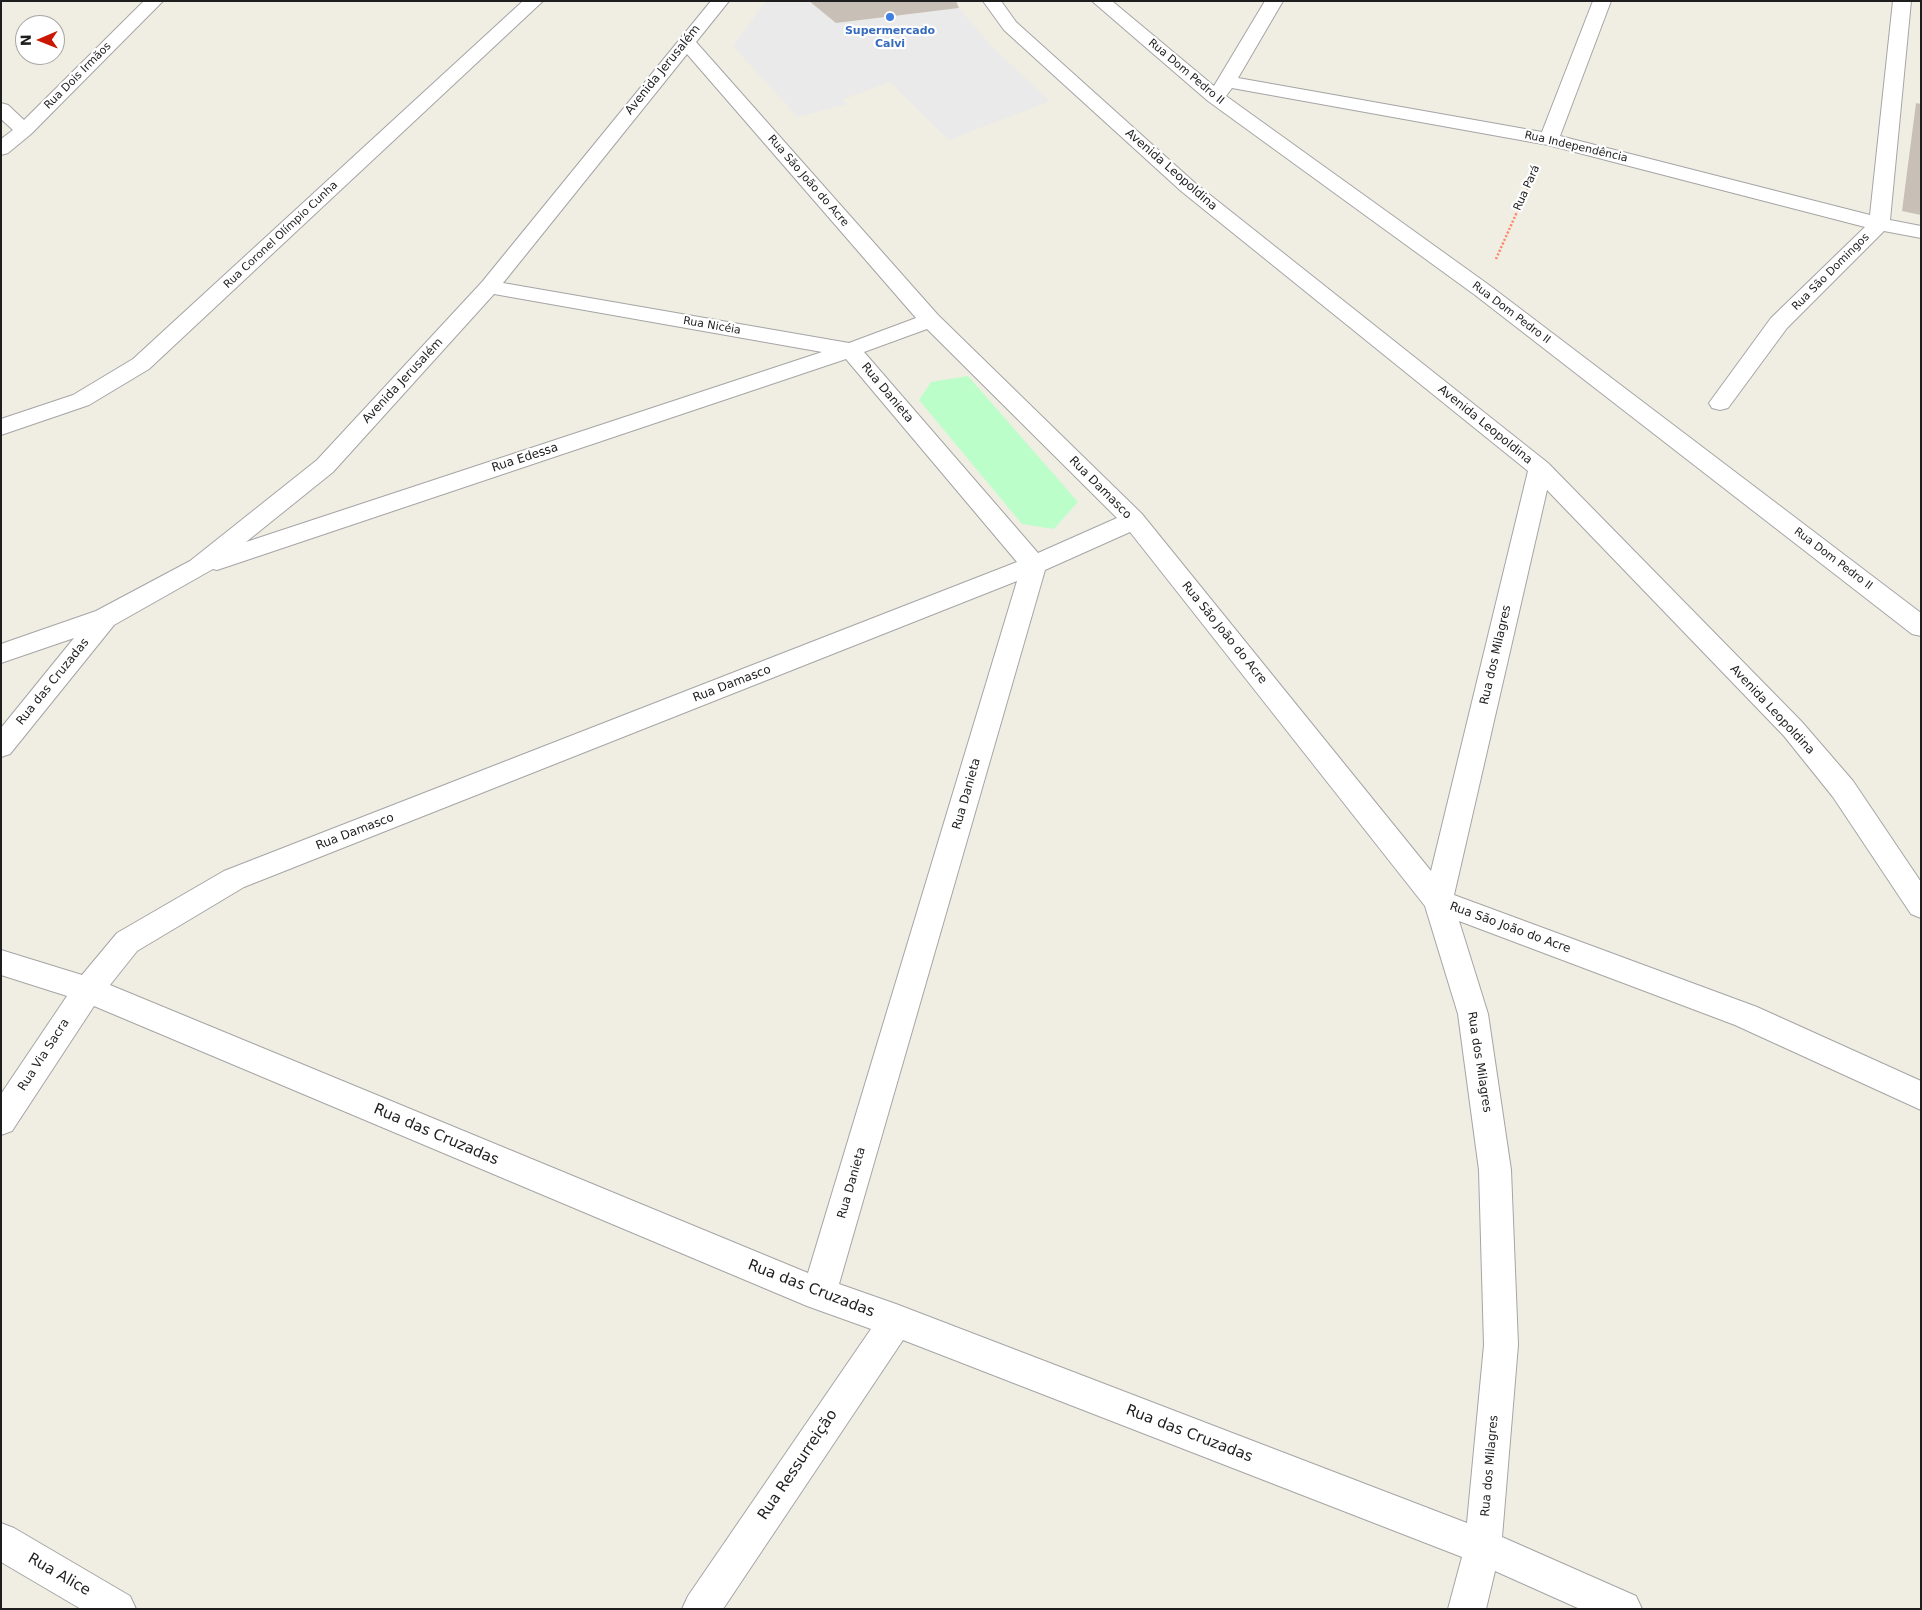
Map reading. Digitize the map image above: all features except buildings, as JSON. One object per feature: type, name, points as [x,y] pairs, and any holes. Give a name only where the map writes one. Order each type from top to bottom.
[{"type":"street","name":"Rua Dois Irmãos","points":[[1,149],[24,130],[154,1]]},
{"type":"street","name":"Rua Coronel Olímpio Cunha","points":[[1,427],[81,400],[141,364],[534,1]]},
{"type":"street","name":"Avenida Jerusalém","points":[[1,654],[105,618],[199,567],[325,466],[489,287],[720,1]]},
{"type":"street","name":"Avenida Leopoldina","points":[[992,1],[1010,26],[1188,187],[1540,469],[1793,729],[1842,789],[1921,906]]},
{"type":"street","name":"Rua Dom Pedro II","points":[[1101,1],[1221,90],[1921,627]]},
{"type":"street","points":[[1221,90],[1274,1]]},
{"type":"street","points":[[1549,139],[1602,1]]},
{"type":"street","name":"Rua São Domingos","points":[[1720,403],[1779,323],[1879,224],[1902,1]]},
{"type":"street","name":"Rua São João do Acre","points":[[686,42],[930,320]]},
{"type":"street","name":"Rua Independência","points":[[1221,90],[1549,139],[1879,224],[1921,232]]},
{"type":"street","points":[[1,109],[24,130]]},
{"type":"street","name":"Rua Nicéia","points":[[489,287],[850,350]]},
{"type":"street","points":[[850,350],[930,320]]},
{"type":"street","name":"Rua Damasco","points":[[88,990],[127,942],[234,879],[1034,565],[1134,520],[930,320]]},
{"type":"street","name":"Rua Danieta","points":[[819,1294],[1034,565],[850,350]]},
{"type":"street","name":"Rua Edessa","points":[[199,567],[850,350]]},
{"type":"street","name":"Rua dos Milagres","points":[[1466,1609],[1483,1546],[1501,1345],[1495,1170],[1473,1014],[1438,901],[1540,469]]},
{"type":"street","name":"Rua São João do Acre","points":[[1134,520],[1438,901],[1746,1016],[1921,1096]]},
{"type":"street","name":"Rua das Cruzadas","points":[[1,747],[105,618]]},
{"type":"street","name":"Rua das Cruzadas","points":[[1,962],[88,990],[819,1294],[896,1321],[1483,1546],[1624,1609]]},
{"type":"street","name":"Rua Via Sacra","points":[[1,1121],[88,990]]},
{"type":"street","name":"Rua Ressurreição","points":[[701,1609],[896,1321]]},
{"type":"street","name":"Rua Alice","points":[[1,1541],[117,1609]]},
{"type":"path","name":"Rua Pará","points":[[1482,290],[1549,139]]},
{"type":"green space","points":[[968,376],[1078,502],[1054,529],[1022,524],[919,400],[931,382]]},
{"type":"shaded area","points":[[766,1],[809,1],[837,23],[959,8],[991,46],[1050,101],[949,140],[890,82],[842,100],[847,104],[798,117],[733,46]]},
{"type":"place","name":"Supermercado Calvi","points":[[890,17]]}]
